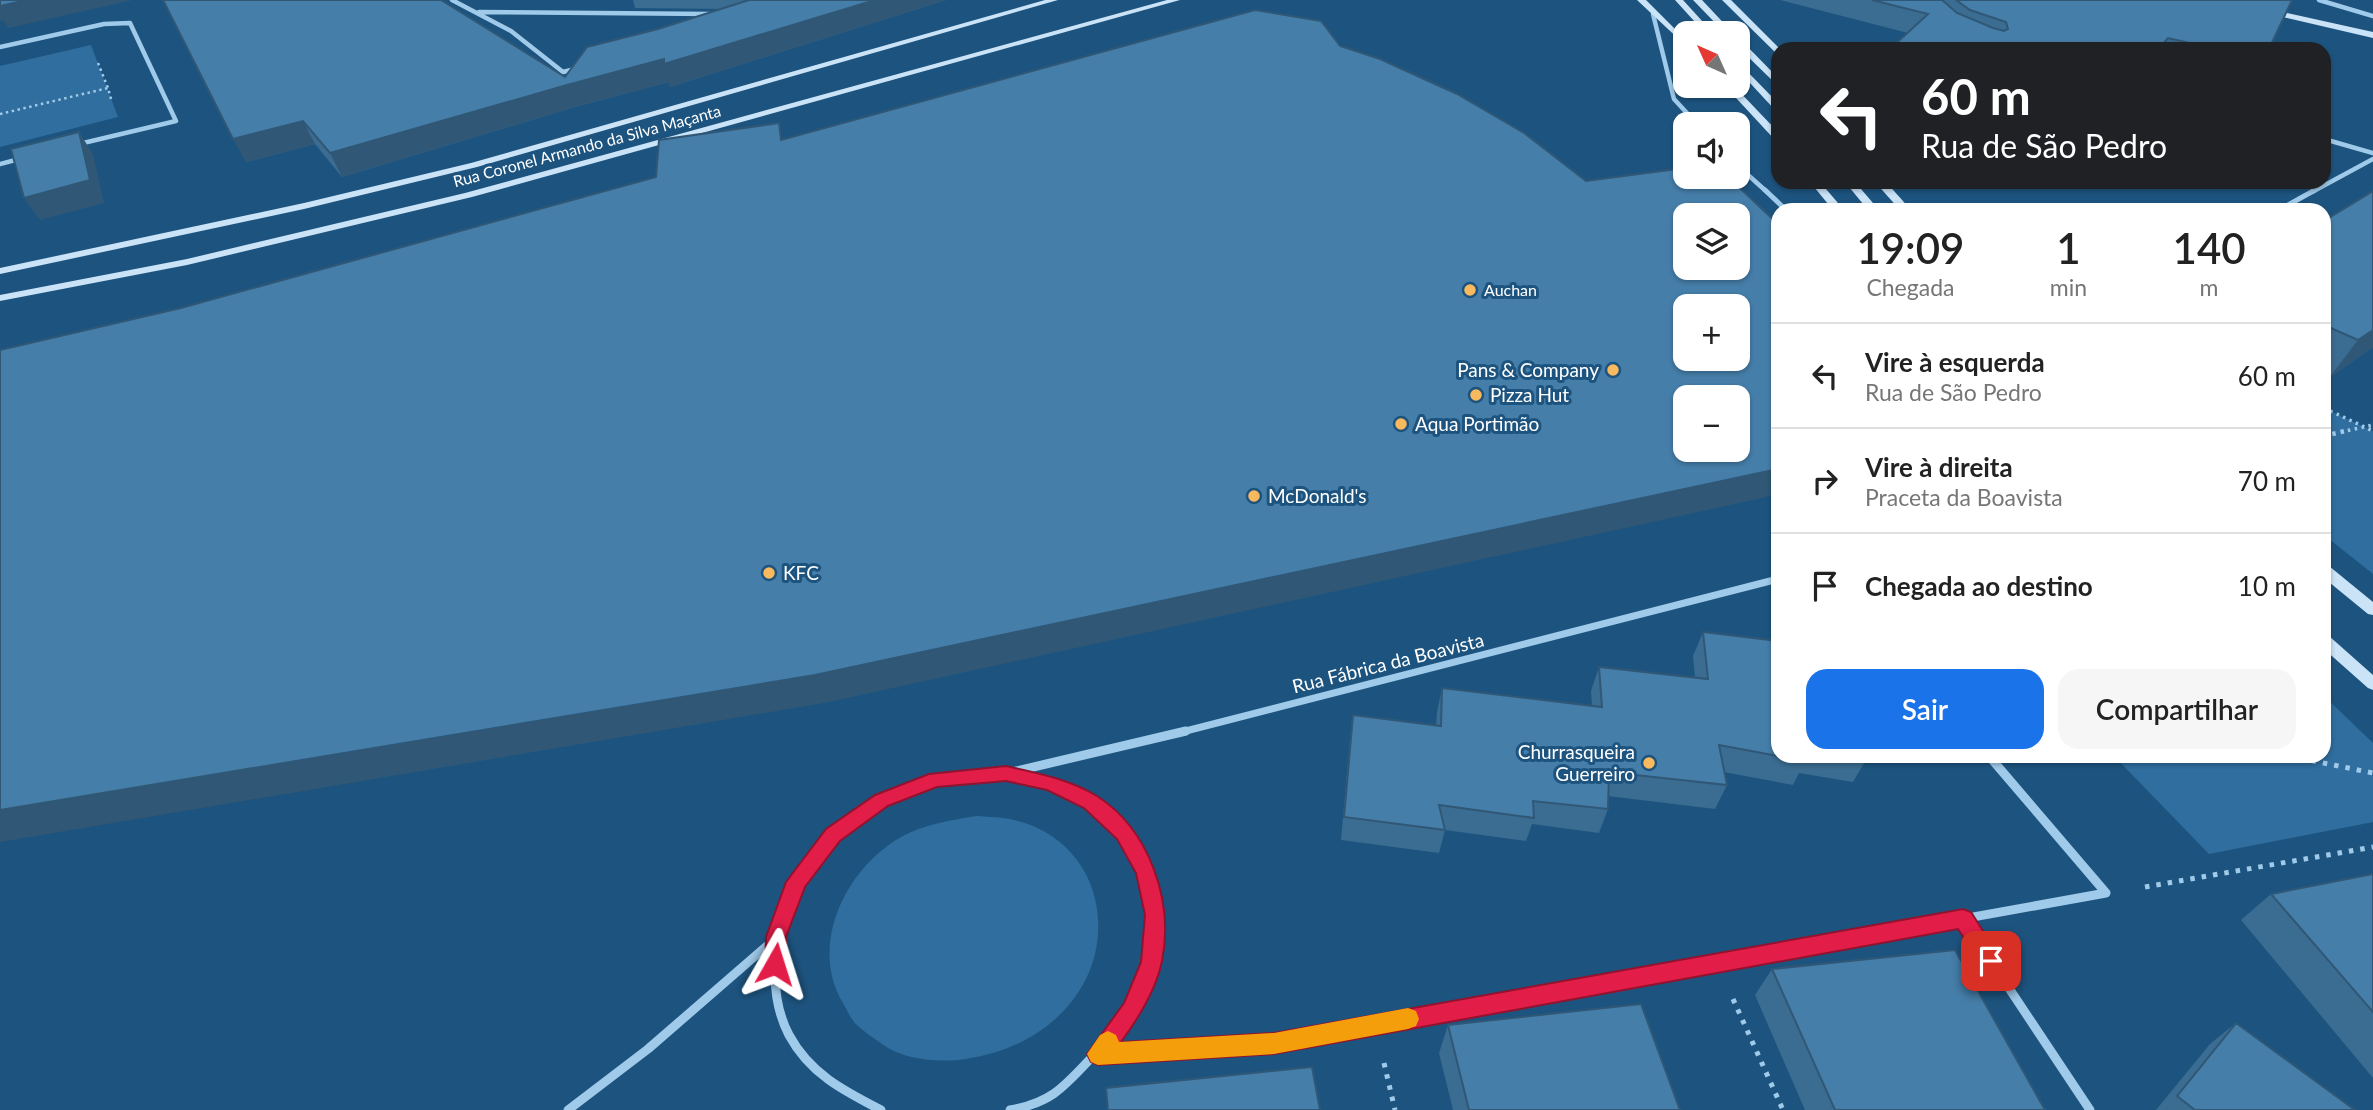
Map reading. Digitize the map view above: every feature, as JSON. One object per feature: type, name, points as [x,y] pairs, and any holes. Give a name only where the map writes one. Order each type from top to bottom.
[{"type":"main road","name":"Rua Coronel Armando da Silva Maçanta","points":[[0,271],[304,206],[474,165],[1054,0]]},
{"type":"main road","name":"Rua Coronel Armando da Silva Maçanta","points":[[0,298],[187,262],[468,195],[1176,0]]},
{"type":"main road","points":[[1640,0],[1673,32]]},
{"type":"main road","points":[[1679,0],[1698,21]]},
{"type":"main road","points":[[1697,0],[1717,21]]},
{"type":"main road","points":[[1726,0],[1771,45]]},
{"type":"main road","points":[[2259,9],[2373,35]]},
{"type":"main road","points":[[1750,54],[1771,76]]},
{"type":"main road","points":[[1750,78],[1771,100]]},
{"type":"main road","points":[[1740,98],[1771,131]]},
{"type":"main road","points":[[1821,189],[1833,203]]},
{"type":"main road","points":[[1856,189],[1868,203]]},
{"type":"main road","points":[[1886,189],[1900,203]]},
{"type":"main road","points":[[2331,576],[2373,610]]},
{"type":"main road","points":[[2331,646],[2373,684]]},
{"type":"street","points":[[452,0],[511,32],[563,72],[588,65]]},
{"type":"street","points":[[2319,0],[2373,16]]},
{"type":"street","points":[[474,11],[718,14]]},
{"type":"street","points":[[1653,14],[1674,99],[1686,112]]},
{"type":"street","points":[[0,47],[104,24],[131,23],[176,121],[68,147]]},
{"type":"street","points":[[2331,141],[2373,153]]},
{"type":"street","points":[[0,163],[27,157]]},
{"type":"street","points":[[2331,182],[2373,159]]},
{"type":"street","points":[[1750,177],[1778,203]]},
{"type":"street","points":[[2292,203],[2318,189]]},
{"type":"street","name":"Rua Fábrica da Boavista","points":[[1006,774],[1192,730],[1771,581]]},
{"type":"street","points":[[1995,763],[2106,893]]},
{"type":"street","points":[[881,1110],[829,1082],[792,1041],[774,991],[776,937],[796,882],[833,835],[881,800],[936,779],[1006,774],[1051,783],[1091,802],[1124,833],[1146,871],[1155,915],[1151,962],[1132,1010],[1098,1054],[1037,1107],[1010,1110]]},
{"type":"street","points":[[1098,1054],[1274,1043],[2106,893]]},
{"type":"street","points":[[1963,919],[2090,1110]]},
{"type":"street","points":[[568,1110],[648,1049],[776,937]]},
{"type":"path","points":[[2331,411],[2373,431]]},
{"type":"path","points":[[2331,434],[2373,425]]},
{"type":"path","points":[[2324,763],[2373,773]]},
{"type":"path","points":[[2106,893],[2373,847]]},
{"type":"path","points":[[1717,963],[1783,1110]]},
{"type":"path","points":[[1375,1025],[1395,1110]]},
{"type":"shaded area","points":[[91,45],[118,117],[0,147],[0,66]]},
{"type":"shaded area","points":[[2331,411],[2373,431],[2373,574],[2331,541]]},
{"type":"shaded area","points":[[2331,703],[2373,743],[2373,822],[2209,854],[2121,763],[2331,763]]},
{"type":"shaded area","points":[[977,816],[1014,820],[1043,831],[1066,847],[1083,868],[1094,893],[1098,920],[1096,948],[1088,975],[1072,1001],[1049,1025],[1006,1049],[958,1060],[918,1058],[899,1053],[882,1044],[855,1023],[833,980],[831,933],[838,910],[849,888],[864,868],[881,851],[901,837],[919,829]]},
{"type":"building","points":[[0,0],[27,0],[0,6]]},
{"type":"building","points":[[163,0],[441,0],[565,77],[587,47],[658,29],[749,0],[875,0],[664,64],[664,59],[330,153],[303,121],[233,139]]},
{"type":"building","points":[[1872,0],[1942,0],[1957,13],[2004,31],[2008,29],[2006,22],[1970,10],[1956,0],[2292,0],[2272,42],[2185,42],[2168,38],[2165,42],[1898,42],[1928,14]]},
{"type":"building","name":"Aqua Portimão","points":[[1255,10],[1321,21],[1340,46],[1380,59],[1457,94],[1524,133],[1586,181],[1673,170],[1673,189],[1741,189],[1771,217],[1771,470],[815,675],[0,810],[0,350],[181,308],[656,177],[659,140],[779,123],[781,140]]},
{"type":"building","points":[[79,132],[90,180],[24,198],[11,149]]},
{"type":"building","points":[[2373,191],[2373,330],[2358,340],[2331,328],[2331,217]]},
{"type":"building","points":[[1703,632],[1771,640],[1771,755],[1719,745],[1727,785],[1609,772],[1608,809],[1533,801],[1534,818],[1439,805],[1445,830],[1344,817],[1353,715],[1441,726],[1442,688],[1602,707],[1599,667],[1708,679]]},
{"type":"building","points":[[2373,874],[2373,1012],[2271,894]]},
{"type":"building","points":[[1955,950],[2045,1110],[1835,1110],[1772,969]]},
{"type":"building","points":[[1641,1004],[1680,1110],[1469,1110],[1448,1025]]},
{"type":"building","points":[[2236,1023],[2355,1110],[2195,1110],[2177,1096]]},
{"type":"building","points":[[1312,1067],[1320,1110],[1108,1110],[1106,1088]]},
{"type":"slow traffic","points":[[1108,1042],[1098,1054],[1274,1043],[1408,1019]]},
{"type":"place","name":"Auchan","points":[[1470,290]]},
{"type":"place","name":"Pans & Company","points":[[1613,370]]},
{"type":"place","name":"Pizza Hut","points":[[1476,395]]},
{"type":"place","name":"Aqua Portimão","points":[[1401,424]]},
{"type":"place","name":"McDonald's","points":[[1254,496]]},
{"type":"place","name":"KFC","points":[[769,573]]},
{"type":"place","name":"Churrasqueira Guerreiro","points":[[1649,763]]},
{"type":"route","points":[[775,964],[776,937],[796,882],[833,835],[881,800],[936,779],[1006,774],[1051,783],[1091,802],[1124,833],[1146,871],[1155,915],[1151,962],[1132,1010],[1098,1054],[1274,1043],[1963,919],[1991,961]]}]
